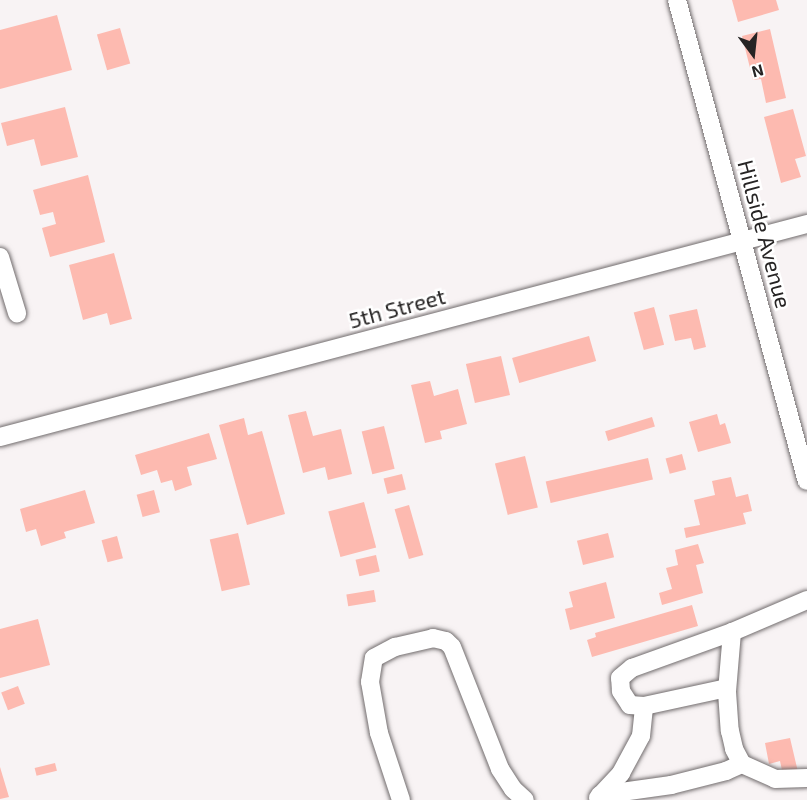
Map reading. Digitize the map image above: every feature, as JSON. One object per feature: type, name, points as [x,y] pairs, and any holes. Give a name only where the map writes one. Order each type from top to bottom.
[{"type":"street","name":"Hillside Avenue","points":[[677,0],[807,482]]},
{"type":"street","name":"5th Street","points":[[0,437],[807,224]]},
{"type":"street","points":[[0,257],[17,313]]},
{"type":"street","points":[[728,688],[644,706],[630,705],[621,691],[620,678],[633,668],[732,632],[807,600]]},
{"type":"street","points":[[732,632],[727,718],[734,749],[742,764],[775,779],[807,778]]},
{"type":"street","points":[[401,800],[379,733],[370,682],[374,658],[395,647],[433,638],[446,640],[452,647],[500,769],[513,789],[525,800]]},
{"type":"street","points":[[598,798],[621,773],[641,736],[644,706]]},
{"type":"street","points":[[598,798],[671,784],[726,771],[742,764]]},
{"type":"building","points":[[732,0],[776,0],[779,10],[738,22]]},
{"type":"building","points":[[57,15],[72,70],[0,89],[0,30]]},
{"type":"building","points":[[120,28],[130,64],[107,70],[97,35]]},
{"type":"building","points":[[770,29],[786,98],[766,103],[761,79],[753,80],[742,36]]},
{"type":"building","points":[[65,107],[78,157],[41,166],[34,139],[7,146],[1,123]]},
{"type":"building","points":[[793,109],[806,156],[795,159],[801,177],[781,183],[764,117]]},
{"type":"building","points":[[88,175],[105,242],[50,257],[42,228],[56,224],[53,212],[40,215],[33,190]]},
{"type":"building","points":[[114,253],[132,319],[110,325],[107,313],[83,320],[69,265]]},
{"type":"building","points":[[654,307],[664,345],[644,350],[634,312]]},
{"type":"building","points":[[697,309],[706,347],[694,350],[691,338],[675,341],[669,315]]},
{"type":"building","points":[[589,336],[596,361],[519,383],[512,358]]},
{"type":"building","points":[[501,356],[510,395],[475,403],[466,364]]},
{"type":"building","points":[[430,381],[434,396],[458,389],[467,424],[440,431],[442,439],[425,443],[411,385]]},
{"type":"building","points":[[306,411],[313,436],[341,429],[352,474],[328,480],[325,467],[303,473],[288,415]]},
{"type":"building","points":[[717,414],[720,425],[725,423],[731,443],[698,452],[689,422]]},
{"type":"building","points":[[652,417],[655,427],[608,441],[605,431]]},
{"type":"building","points":[[244,418],[248,435],[262,431],[285,514],[247,525],[219,425]]},
{"type":"building","points":[[384,426],[395,469],[372,474],[362,432]]},
{"type":"building","points":[[209,433],[217,459],[187,467],[192,485],[175,491],[172,480],[161,483],[157,470],[141,475],[135,455]]},
{"type":"building","points":[[682,454],[686,469],[670,474],[666,458]]},
{"type":"building","points":[[525,456],[538,507],[508,515],[495,463]]},
{"type":"building","points":[[648,458],[653,479],[551,503],[546,482]]},
{"type":"building","points":[[402,474],[406,490],[387,494],[384,479]]},
{"type":"building","points":[[731,477],[736,497],[748,494],[752,511],[743,513],[746,524],[686,538],[684,528],[700,525],[694,500],[715,495],[712,481]]},
{"type":"building","points":[[85,490],[95,523],[64,532],[66,538],[41,546],[36,529],[26,532],[20,509]]},
{"type":"building","points":[[154,490],[160,512],[143,517],[137,495]]},
{"type":"building","points":[[364,502],[376,547],[340,557],[328,512]]},
{"type":"building","points":[[409,505],[423,555],[409,559],[395,509]]},
{"type":"building","points":[[238,533],[250,585],[222,591],[210,540]]},
{"type":"building","points":[[608,533],[614,557],[583,565],[577,541]]},
{"type":"building","points":[[117,536],[123,558],[107,562],[102,540]]},
{"type":"building","points":[[698,544],[704,563],[696,565],[703,593],[662,605],[659,593],[672,589],[666,568],[678,565],[675,550]]},
{"type":"building","points":[[376,555],[380,572],[359,576],[356,560]]},
{"type":"building","points":[[606,582],[615,618],[570,630],[565,609],[573,607],[569,592]]},
{"type":"building","points":[[374,590],[376,602],[348,606],[346,594]]},
{"type":"building","points":[[692,605],[698,626],[592,657],[587,640],[596,637],[595,633]]},
{"type":"building","points":[[38,619],[50,665],[0,678],[0,629]]},
{"type":"building","points":[[18,686],[25,704],[8,710],[1,692]]},
{"type":"building","points":[[790,738],[798,772],[783,775],[780,761],[769,764],[765,743]]},
{"type":"building","points":[[55,763],[57,771],[37,776],[35,768]]},
{"type":"building","points":[[0,767],[9,797],[0,799]]}]
